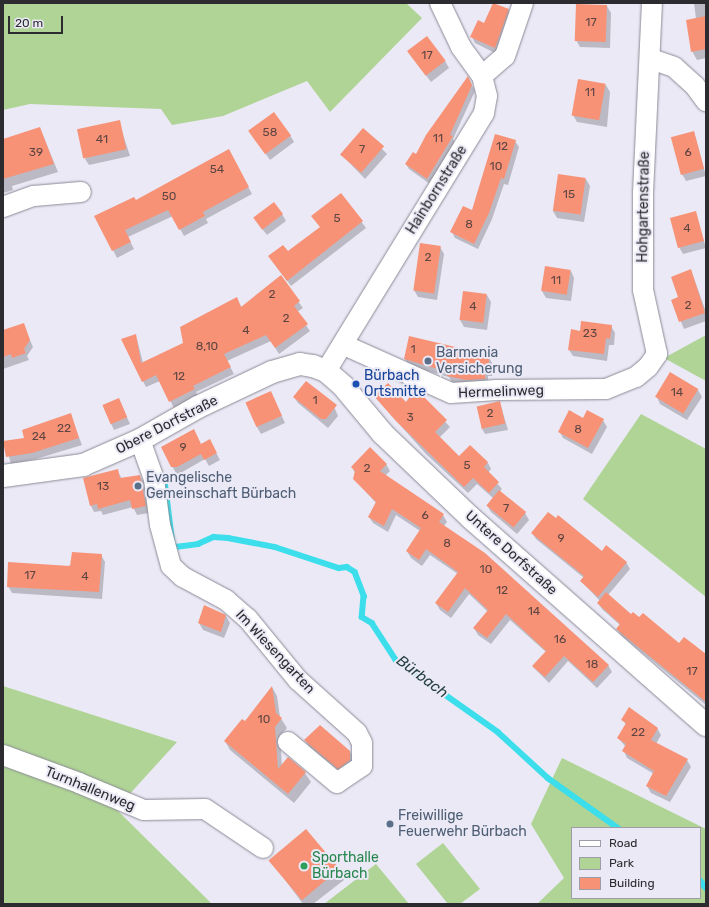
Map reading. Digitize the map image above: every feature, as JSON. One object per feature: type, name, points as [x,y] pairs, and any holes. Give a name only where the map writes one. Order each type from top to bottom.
[{"type":"street","name":"Hainbornstraße","points":[[326,371],[344,345],[414,225],[484,113],[487,96],[482,76],[461,47],[440,3]]},
{"type":"street","points":[[482,76],[505,56],[523,3]]},
{"type":"street","name":"Hohgartenstraße","points":[[652,3],[643,193],[643,290],[657,354]]},
{"type":"street","points":[[650,59],[674,67],[695,86],[706,100]]},
{"type":"street","points":[[3,207],[34,196],[81,192]]},
{"type":"street","name":"Hermelinweg","points":[[344,345],[451,394],[497,390],[606,389],[636,377],[657,354]]},
{"type":"street","name":"Obere Dorfstraße","points":[[3,476],[83,465],[140,440],[198,407],[272,372],[300,364],[326,371]]},
{"type":"street","name":"Untere Dorfstraße","points":[[326,371],[429,479],[706,725]]},
{"type":"street","name":"Im Wiesengarten","points":[[140,440],[154,480],[160,525],[171,566],[183,576],[226,600],[248,619],[298,680],[357,733],[362,744],[362,766],[337,783],[288,742]]},
{"type":"street","name":"Turnhallenweg","points":[[3,755],[79,782],[144,810],[205,809],[263,848]]},
{"type":"green space","points":[[3,3],[406,3],[422,18],[330,112],[307,81],[223,116],[172,125],[161,109],[30,104],[3,110]]},
{"type":"green space","points":[[706,335],[706,381],[664,358]]},
{"type":"green space","points":[[641,414],[706,449],[706,597],[583,499]]},
{"type":"green space","points":[[3,686],[177,742],[116,809],[212,904],[3,904]]},
{"type":"green space","points":[[562,758],[706,829],[706,904],[537,904],[564,878],[531,824]]},
{"type":"green space","points":[[443,843],[480,889],[460,904],[448,904],[416,864]]},
{"type":"green space","points":[[376,864],[409,904],[324,904]]},
{"type":"building","points":[[493,3],[509,9],[495,48],[470,37],[478,20],[484,23]]},
{"type":"building","points":[[576,4],[607,5],[606,42],[575,41]]},
{"type":"building","points":[[706,16],[706,49],[691,52],[686,20]]},
{"type":"building","points":[[427,36],[446,61],[426,76],[407,51]]},
{"type":"building","points":[[468,76],[472,85],[450,135],[453,136],[427,179],[405,164],[413,152],[416,154],[426,135]]},
{"type":"building","points":[[578,79],[606,84],[599,120],[572,115]]},
{"type":"building","points":[[274,112],[291,135],[265,154],[248,131]]},
{"type":"building","points":[[120,120],[126,149],[83,158],[77,129]]},
{"type":"building","points":[[40,127],[54,164],[3,179],[3,139]]},
{"type":"building","points":[[363,128],[384,146],[361,173],[340,154]]},
{"type":"building","points":[[694,131],[704,169],[681,175],[671,137]]},
{"type":"building","points":[[495,134],[516,140],[504,179],[501,178],[489,213],[474,244],[450,232],[463,206],[472,210]]},
{"type":"building","points":[[229,149],[249,187],[203,212],[205,216],[179,230],[168,210],[125,230],[131,242],[112,251],[94,216],[134,197],[136,200]]},
{"type":"building","points":[[558,174],[586,178],[581,215],[553,211]]},
{"type":"building","points":[[341,193],[363,221],[287,281],[268,256],[283,245],[288,251],[320,227],[311,216]]},
{"type":"building","points":[[274,202],[283,214],[262,230],[253,218]]},
{"type":"building","points":[[696,211],[704,241],[678,248],[670,218]]},
{"type":"building","points":[[420,243],[441,246],[434,293],[413,291]]},
{"type":"building","points":[[545,266],[571,270],[567,295],[541,291]]},
{"type":"building","points":[[691,269],[705,313],[679,322],[671,300],[678,297],[671,277]]},
{"type":"building","points":[[281,275],[300,301],[294,306],[308,324],[275,348],[266,335],[224,354],[231,367],[193,386],[195,389],[169,402],[156,375],[142,382],[121,339],[136,334],[141,363],[183,343],[180,327],[237,297],[241,307]]},
{"type":"building","points":[[463,291],[487,294],[483,323],[459,320]]},
{"type":"building","points":[[581,321],[612,325],[610,339],[606,338],[604,354],[568,350],[571,329],[580,331]]},
{"type":"building","points":[[24,323],[30,340],[24,349],[26,353],[12,358],[11,354],[3,357],[3,330]]},
{"type":"building","points":[[409,336],[489,355],[489,370],[485,370],[485,379],[466,380],[447,376],[448,372],[404,359]]},
{"type":"building","points":[[670,372],[698,389],[683,414],[655,397]]},
{"type":"building","points":[[306,381],[337,405],[326,419],[321,419],[293,397]]},
{"type":"building","points":[[388,383],[406,402],[415,389],[447,420],[435,432],[459,456],[470,445],[488,462],[484,467],[499,482],[489,493],[473,478],[464,487],[396,421],[374,396]]},
{"type":"building","points":[[271,391],[282,416],[256,427],[245,402]]},
{"type":"building","points":[[119,398],[127,417],[111,424],[102,405]]},
{"type":"building","points":[[500,401],[505,423],[482,429],[477,406]]},
{"type":"building","points":[[569,410],[583,418],[587,410],[604,419],[588,448],[558,432]]},
{"type":"building","points":[[71,413],[79,438],[32,453],[6,457],[3,441],[24,438],[22,430]]},
{"type":"building","points":[[194,429],[201,444],[210,439],[217,453],[204,460],[201,454],[177,467],[171,467],[161,447]]},
{"type":"building","points":[[370,447],[387,464],[380,471],[444,514],[439,522],[485,553],[609,665],[593,682],[564,656],[545,677],[532,666],[546,651],[506,614],[487,638],[473,628],[488,610],[465,588],[448,612],[435,603],[458,572],[426,549],[419,560],[406,551],[421,528],[392,509],[384,526],[368,517],[376,502],[353,479],[355,471],[351,467]]},
{"type":"building","points":[[118,469],[120,478],[140,475],[146,506],[132,509],[130,500],[98,509],[97,504],[90,506],[83,478]]},
{"type":"building","points":[[499,490],[526,512],[514,528],[486,506]]},
{"type":"building","points":[[548,512],[556,518],[558,515],[602,551],[606,545],[627,562],[598,597],[580,581],[584,576],[531,533]]},
{"type":"building","points":[[72,552],[102,554],[99,592],[7,587],[8,562],[70,566]]},
{"type":"building","points":[[606,592],[631,614],[633,612],[639,617],[643,613],[679,643],[684,637],[706,654],[706,702],[616,629],[620,624],[597,603]]},
{"type":"building","points":[[204,605],[226,615],[221,632],[198,623]]},
{"type":"building","points":[[272,686],[276,713],[282,718],[275,727],[278,769],[288,757],[306,772],[288,794],[224,741],[242,719],[245,721]]},
{"type":"building","points":[[629,707],[658,728],[651,740],[688,759],[666,796],[646,786],[654,771],[622,751],[626,744],[617,738],[626,723],[621,720]]},
{"type":"building","points":[[320,725],[350,751],[350,760],[338,769],[304,740]]},
{"type":"building","name":"Sporthalle Bürbach","points":[[306,829],[339,869],[302,900],[268,860]]},
{"type":"waterway","name":"Bürbach","points":[[162,477],[165,481],[173,544],[175,547],[198,544],[214,537],[228,538],[275,547],[339,568],[347,567],[355,572],[364,596],[362,617],[372,623],[396,660],[498,732],[548,778],[617,827]]},
{"type":"waterway","name":"Bürbach","points":[[701,881],[706,888]]},
{"type":"place","name":"Barmenia Versicherung","points":[[428,361]]},
{"type":"place","name":"Bürbach Ortsmitte","points":[[356,384]]},
{"type":"place","name":"Evangelische Gemeinschaft Bürbach","points":[[138,486]]},
{"type":"place","name":"Freiwillige Feuerwehr Bürbach","points":[[390,824]]},
{"type":"place","name":"Sporthalle Bürbach","points":[[304,866]]}]
